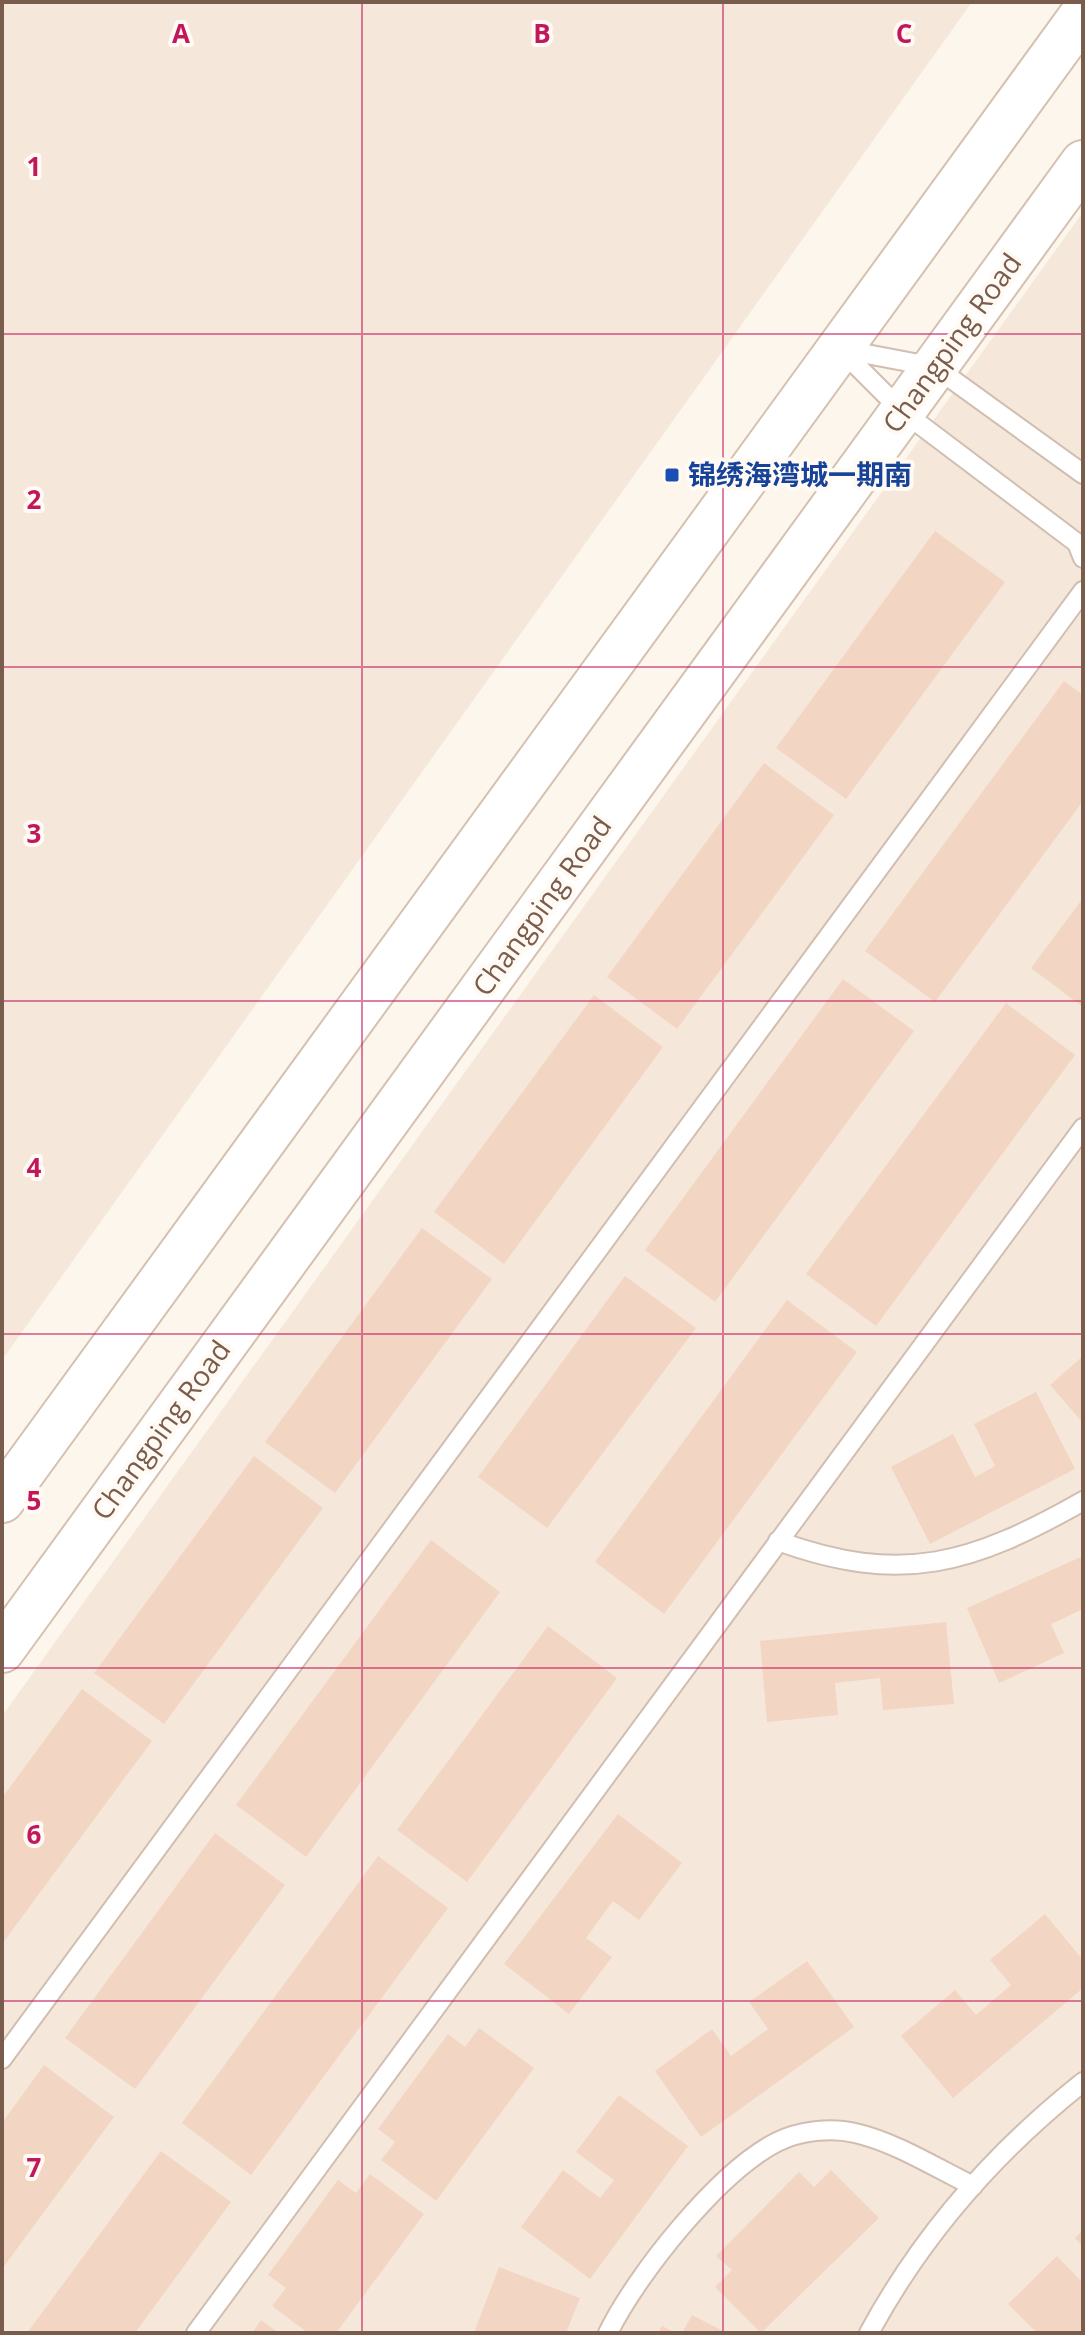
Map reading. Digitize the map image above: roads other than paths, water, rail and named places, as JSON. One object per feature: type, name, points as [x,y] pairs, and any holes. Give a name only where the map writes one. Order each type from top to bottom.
[{"type":"street","points":[[2,1500],[1083,14]]},
{"type":"street","name":"Changping Road","points":[[2,1650],[1083,163]]},
{"type":"lane","points":[[840,349],[935,367],[1083,474]]},
{"type":"lane","points":[[840,349],[902,411],[1077,543],[1083,558]]},
{"type":"lane","points":[[2,2059],[1083,591]]},
{"type":"lane","points":[[196,2333],[1083,1128]]},
{"type":"lane","points":[[778,1541],[821,1557],[865,1565],[910,1565],[955,1560],[998,1546],[1083,1501]]},
{"type":"lane","points":[[869,2333],[951,2210],[1031,2123],[1083,2082]]},
{"type":"lane","points":[[608,2333],[621,2305],[677,2230],[745,2165],[777,2142],[815,2130],[855,2132],[973,2186]]},
{"type":"place","name":"锦绣海湾城一期南","points":[[672,475]]}]
